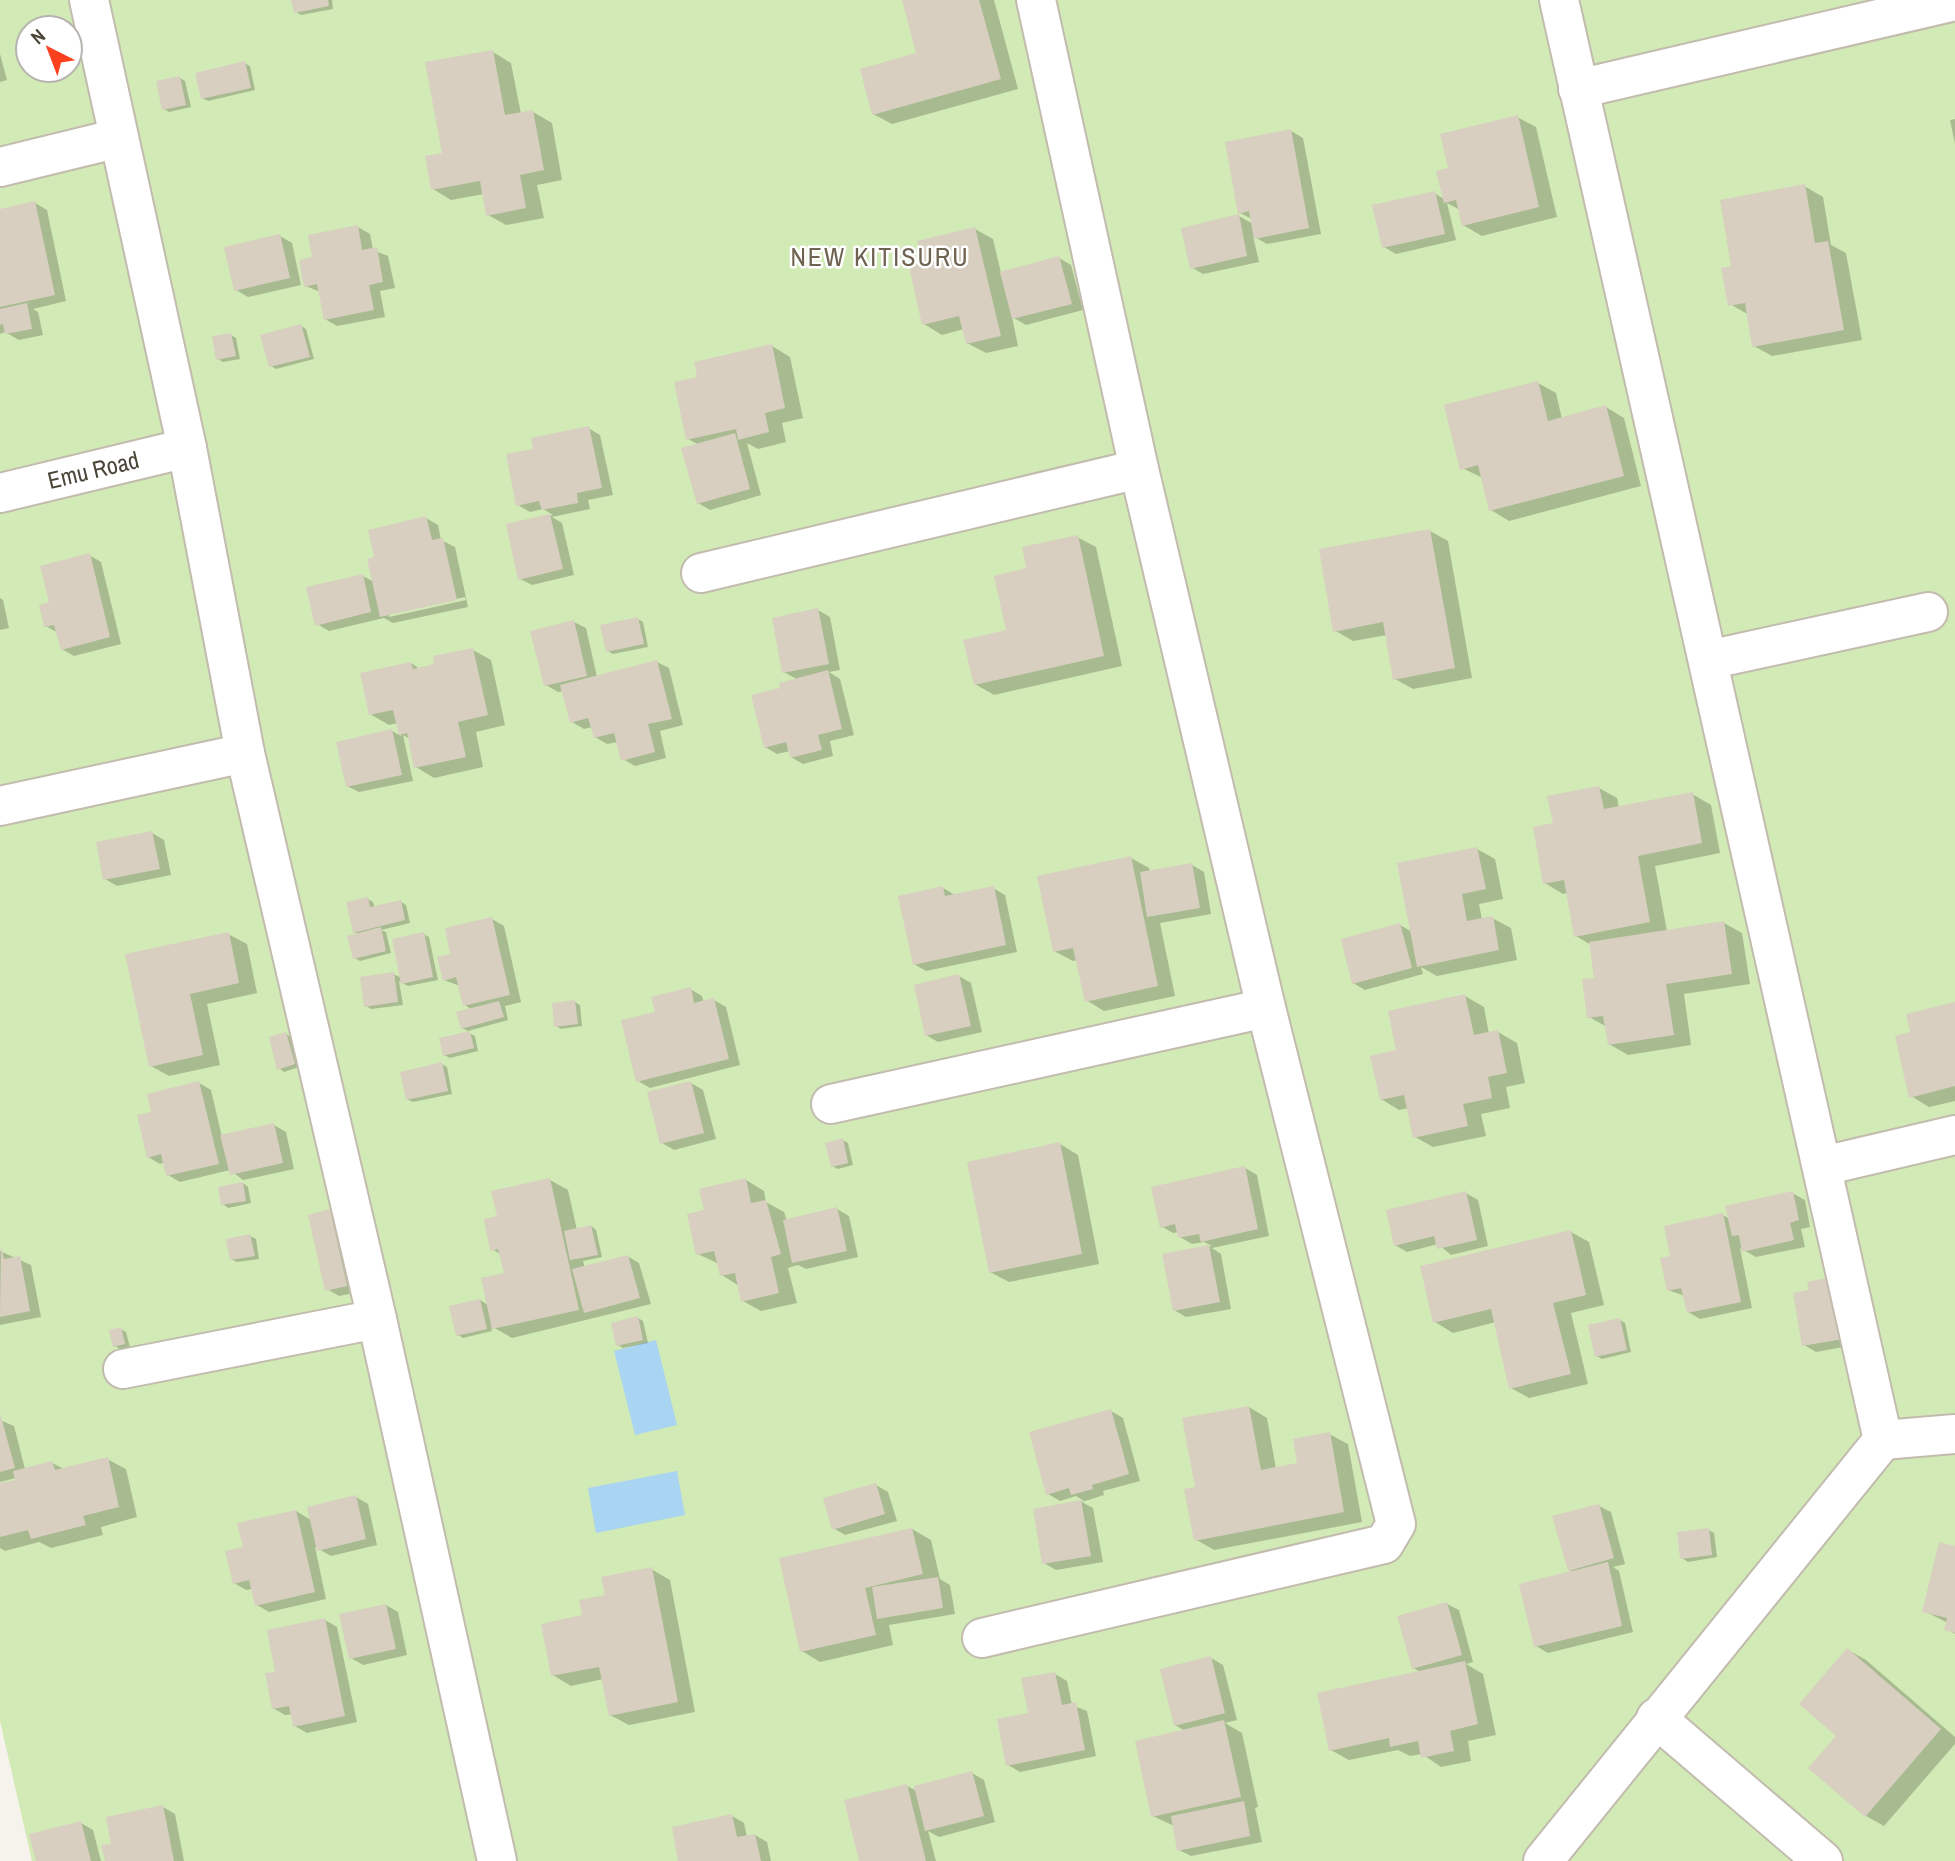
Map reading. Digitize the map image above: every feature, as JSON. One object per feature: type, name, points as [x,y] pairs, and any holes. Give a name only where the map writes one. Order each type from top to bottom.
[{"type":"street","points":[[89,0],[187,448],[245,752],[377,1320],[485,1859]]},
{"type":"street","points":[[982,1638],[1384,1544],[1396,1524],[1266,1008],[1139,469],[1035,0]]},
{"type":"street","points":[[1559,0],[1884,1440]]},
{"type":"street","points":[[1578,89],[1951,2]]},
{"type":"street","points":[[0,167],[119,138]]},
{"type":"street","name":"Emu Road","points":[[0,493],[187,448]]},
{"type":"street","points":[[701,573],[1139,469]]},
{"type":"street","points":[[1708,660],[1928,612]]},
{"type":"street","points":[[0,806],[245,752]]},
{"type":"street","points":[[831,1104],[1266,1008]]},
{"type":"street","points":[[1823,1166],[1955,1135]]},
{"type":"street","points":[[123,1369],[377,1320]]},
{"type":"street","points":[[1543,1861],[1656,1718],[1884,1440],[1955,1434]]},
{"type":"street","points":[[1656,1718],[1824,1861]]},
{"type":"green space","points":[[0,0],[1955,0],[1955,1861],[32,1861],[0,1721]]},
{"type":"water","points":[[656,1340],[677,1425],[635,1435],[614,1351]]},
{"type":"water","points":[[677,1471],[685,1515],[596,1533],[588,1488]]},
{"type":"building","points":[[291,0],[328,0],[329,6],[294,13]]},
{"type":"building","points":[[902,0],[979,0],[1001,79],[872,115],[860,69],[916,53]]},
{"type":"building","points":[[493,50],[505,115],[533,110],[544,170],[520,175],[526,208],[486,216],[480,181],[431,190],[425,156],[442,153],[425,62]]},
{"type":"building","points":[[245,61],[251,88],[201,99],[195,73]]},
{"type":"building","points":[[180,76],[186,105],[162,110],[156,81]]},
{"type":"building","points":[[1518,115],[1539,207],[1462,226],[1456,200],[1444,203],[1436,171],[1448,168],[1440,134]]},
{"type":"building","points":[[1291,129],[1309,228],[1254,239],[1249,211],[1238,214],[1225,142]]},
{"type":"building","points":[[1805,184],[1815,243],[1828,241],[1844,330],[1752,347],[1745,303],[1728,306],[1721,268],[1731,266],[1720,200]]},
{"type":"building","points":[[1435,191],[1445,234],[1382,248],[1372,205]]},
{"type":"building","points":[[35,201],[55,295],[0,307],[0,209]]},
{"type":"building","points":[[1239,214],[1247,256],[1190,269],[1181,228]]},
{"type":"building","points":[[358,225],[362,250],[377,247],[383,282],[369,285],[374,310],[324,320],[317,284],[304,287],[299,260],[312,257],[308,235]]},
{"type":"building","points":[[975,227],[1001,336],[966,344],[959,316],[922,325],[909,266],[922,263],[917,241]]},
{"type":"building","points":[[280,234],[290,278],[234,291],[224,247]]},
{"type":"building","points":[[1059,256],[1072,304],[1012,319],[1000,272]]},
{"type":"building","points":[[27,303],[32,329],[5,334],[3,324],[0,325],[0,309]]},
{"type":"building","points":[[301,324],[310,357],[269,367],[260,335]]},
{"type":"building","points":[[231,333],[236,356],[216,360],[212,336]]},
{"type":"building","points":[[772,344],[785,408],[765,413],[769,432],[738,440],[736,429],[686,440],[674,382],[697,377],[694,362]]},
{"type":"building","points":[[1538,381],[1548,421],[1606,405],[1624,476],[1489,511],[1478,465],[1460,470],[1444,405]]},
{"type":"building","points":[[589,426],[602,488],[577,493],[578,503],[542,510],[539,501],[516,506],[506,454],[533,449],[531,438]]},
{"type":"building","points":[[735,433],[750,489],[697,504],[681,448]]},
{"type":"building","points":[[550,514],[563,569],[518,580],[506,524]]},
{"type":"building","points":[[426,516],[432,540],[443,538],[457,600],[380,617],[367,559],[374,557],[368,530]]},
{"type":"building","points":[[1430,529],[1455,668],[1393,680],[1383,622],[1333,632],[1319,549]]},
{"type":"building","points":[[1078,535],[1104,656],[974,685],[963,640],[1006,630],[994,576],[1026,568],[1022,547]]},
{"type":"building","points":[[90,553],[110,637],[61,650],[54,625],[44,627],[39,605],[49,602],[40,566]]},
{"type":"building","points":[[363,574],[371,612],[315,626],[306,587]]},
{"type":"building","points":[[818,608],[829,664],[782,673],[772,618]]},
{"type":"building","points":[[638,617],[644,644],[606,652],[600,625]]},
{"type":"building","points":[[574,620],[587,676],[544,686],[530,631]]},
{"type":"building","points":[[473,648],[488,715],[458,722],[466,757],[414,768],[407,733],[399,735],[393,710],[369,715],[360,673],[411,662],[413,669],[434,664],[433,656]]},
{"type":"building","points":[[657,660],[672,719],[648,724],[655,752],[621,761],[614,733],[594,738],[588,718],[570,723],[560,685]]},
{"type":"building","points":[[828,670],[842,729],[818,735],[822,750],[790,758],[786,742],[764,748],[751,695],[780,688],[779,683]]},
{"type":"building","points":[[392,729],[402,775],[346,787],[336,742]]},
{"type":"building","points":[[1599,786],[1604,809],[1693,792],[1702,843],[1638,856],[1650,922],[1574,937],[1564,880],[1543,884],[1533,827],[1553,823],[1547,796]]},
{"type":"building","points":[[152,831],[160,869],[103,880],[96,842]]},
{"type":"building","points":[[1477,847],[1486,889],[1462,894],[1467,921],[1493,916],[1499,950],[1417,967],[1397,863]]},
{"type":"building","points":[[1131,856],[1158,986],[1085,1002],[1073,948],[1053,952],[1037,876]]},
{"type":"building","points":[[1192,863],[1200,908],[1147,917],[1140,872]]},
{"type":"building","points":[[943,886],[945,896],[994,886],[1006,945],[913,965],[898,896]]},
{"type":"building","points":[[368,897],[370,907],[401,900],[405,920],[353,933],[346,902]]},
{"type":"building","points":[[492,917],[510,995],[463,1006],[456,977],[443,981],[437,957],[450,954],[445,928]]},
{"type":"building","points":[[1724,921],[1732,974],[1666,984],[1674,1035],[1608,1045],[1603,1016],[1587,1018],[1582,979],[1594,978],[1589,942]]},
{"type":"building","points":[[1400,923],[1412,968],[1352,984],[1341,939]]},
{"type":"building","points":[[381,927],[386,951],[353,959],[347,936]]},
{"type":"building","points":[[229,932],[239,983],[190,994],[203,1055],[149,1067],[125,954]]},
{"type":"building","points":[[424,932],[433,977],[401,984],[392,939]]},
{"type":"building","points":[[394,972],[398,1002],[364,1007],[360,977]]},
{"type":"building","points":[[959,974],[971,1026],[925,1036],[914,985]]},
{"type":"building","points":[[691,987],[694,1003],[714,998],[729,1059],[636,1082],[621,1020],[655,1012],[651,997]]},
{"type":"building","points":[[1465,994],[1474,1035],[1498,1030],[1507,1073],[1488,1077],[1492,1098],[1463,1104],[1468,1126],[1413,1138],[1404,1095],[1380,1100],[1370,1056],[1396,1050],[1388,1011]]},
{"type":"building","points":[[575,1000],[578,1024],[554,1027],[552,1003]]},
{"type":"building","points":[[499,1001],[504,1017],[461,1029],[456,1012]]},
{"type":"building","points":[[1955,1002],[1955,1086],[1909,1098],[1895,1036],[1910,1032],[1906,1014]]},
{"type":"building","points":[[470,1031],[474,1048],[443,1056],[439,1038]]},
{"type":"building","points":[[286,1032],[295,1064],[277,1070],[269,1037]]},
{"type":"building","points":[[442,1062],[448,1091],[406,1100],[400,1072]]},
{"type":"building","points":[[199,1081],[219,1164],[166,1176],[161,1154],[147,1158],[137,1115],[151,1112],[147,1094]]},
{"type":"building","points":[[691,1081],[704,1133],[660,1144],[647,1092]]},
{"type":"building","points":[[274,1123],[283,1163],[230,1175],[220,1135]]},
{"type":"building","points":[[843,1138],[848,1163],[831,1167],[825,1143]]},
{"type":"building","points":[[1060,1142],[1082,1254],[989,1273],[967,1162]]},
{"type":"building","points":[[1245,1166],[1258,1229],[1201,1242],[1199,1234],[1178,1238],[1175,1224],[1160,1228],[1151,1187]]},
{"type":"building","points":[[550,1178],[579,1310],[492,1329],[481,1278],[504,1273],[498,1249],[490,1251],[484,1219],[497,1216],[491,1191]]},
{"type":"building","points":[[746,1178],[751,1203],[766,1200],[781,1254],[771,1257],[779,1293],[741,1302],[735,1273],[720,1276],[714,1251],[696,1255],[687,1214],[704,1210],[699,1189]]},
{"type":"building","points":[[243,1182],[246,1201],[221,1205],[218,1187]]},
{"type":"building","points":[[1466,1191],[1477,1240],[1437,1249],[1434,1236],[1394,1246],[1386,1210]]},
{"type":"building","points":[[1793,1191],[1799,1220],[1790,1223],[1794,1240],[1742,1252],[1739,1235],[1732,1236],[1725,1206]]},
{"type":"building","points":[[837,1207],[847,1251],[792,1263],[783,1220]]},
{"type":"building","points":[[330,1209],[347,1286],[325,1291],[308,1215]]},
{"type":"building","points":[[1723,1213],[1741,1302],[1687,1313],[1681,1288],[1667,1291],[1660,1258],[1670,1256],[1664,1226]]},
{"type":"building","points":[[591,1225],[598,1255],[570,1260],[564,1231]]},
{"type":"building","points":[[1571,1230],[1586,1295],[1553,1303],[1571,1374],[1509,1389],[1491,1309],[1433,1323],[1420,1266]]},
{"type":"building","points":[[250,1234],[255,1256],[230,1260],[226,1239]]},
{"type":"building","points":[[1209,1245],[1220,1302],[1173,1311],[1162,1254]]},
{"type":"building","points":[[1,1246],[4,1259],[20,1256],[30,1311],[0,1317]]},
{"type":"building","points":[[628,1255],[640,1298],[584,1313],[572,1269]]},
{"type":"building","points":[[1838,1276],[1849,1338],[1802,1346],[1793,1293],[1809,1290],[1807,1282]]},
{"type":"building","points":[[480,1299],[487,1329],[456,1336],[449,1306]]},
{"type":"building","points":[[638,1316],[643,1340],[616,1346],[611,1323]]},
{"type":"building","points":[[1620,1318],[1627,1350],[1595,1357],[1588,1325]]},
{"type":"building","points":[[121,1327],[125,1344],[113,1347],[109,1330]]},
{"type":"building","points":[[1249,1406],[1261,1470],[1297,1463],[1293,1439],[1330,1432],[1344,1512],[1194,1541],[1184,1489],[1195,1487],[1182,1418]]},
{"type":"building","points":[[1111,1409],[1129,1474],[1092,1485],[1093,1489],[1071,1495],[1069,1488],[1046,1495],[1029,1432]]},
{"type":"building","points":[[0,1413],[15,1468],[0,1472]]},
{"type":"building","points":[[108,1457],[119,1507],[83,1516],[86,1525],[31,1539],[28,1530],[0,1537],[0,1483],[15,1480],[13,1471],[52,1461],[55,1470]]},
{"type":"building","points":[[876,1483],[885,1514],[832,1530],[823,1498]]},
{"type":"building","points":[[356,1495],[366,1539],[317,1551],[307,1507]]},
{"type":"building","points":[[1081,1500],[1091,1556],[1042,1564],[1033,1509]]},
{"type":"building","points":[[1599,1504],[1614,1558],[1568,1571],[1552,1516]]},
{"type":"building","points":[[296,1510],[315,1592],[255,1606],[249,1580],[233,1584],[225,1551],[243,1547],[237,1523]]},
{"type":"building","points":[[912,1528],[923,1574],[865,1588],[876,1635],[800,1652],[779,1558]]},
{"type":"building","points":[[1709,1528],[1712,1555],[1680,1559],[1677,1532]]},
{"type":"building","points":[[1939,1542],[1955,1546],[1955,1633],[1944,1630],[1947,1618],[1922,1612]]},
{"type":"building","points":[[1608,1562],[1622,1626],[1534,1647],[1519,1584]]},
{"type":"building","points":[[652,1567],[678,1702],[609,1716],[599,1667],[551,1676],[541,1624],[582,1615],[579,1600],[605,1595],[601,1577]]},
{"type":"building","points":[[938,1577],[943,1608],[877,1619],[872,1587]]},
{"type":"building","points":[[1447,1602],[1462,1655],[1412,1669],[1397,1616]]},
{"type":"building","points":[[386,1604],[396,1649],[349,1659],[339,1614]]},
{"type":"building","points":[[325,1618],[345,1716],[293,1727],[289,1706],[272,1709],[265,1673],[275,1672],[267,1630]]},
{"type":"building","points":[[1847,1648],[1941,1729],[1865,1817],[1808,1768],[1836,1736],[1799,1704]]},
{"type":"building","points":[[1211,1656],[1225,1713],[1174,1726],[1160,1669]]},
{"type":"building","points":[[1465,1661],[1478,1724],[1450,1731],[1454,1751],[1421,1758],[1418,1741],[1390,1747],[1389,1738],[1329,1751],[1317,1693]]},
{"type":"building","points":[[1055,1672],[1062,1705],[1076,1702],[1085,1750],[1006,1766],[997,1719],[1028,1713],[1021,1678]]},
{"type":"building","points":[[1224,1720],[1241,1797],[1151,1817],[1135,1741]]},
{"type":"building","points":[[972,1771],[984,1816],[925,1831],[914,1786]]},
{"type":"building","points":[[907,1784],[926,1861],[859,1861],[844,1800]]},
{"type":"building","points":[[1244,1801],[1250,1836],[1177,1851],[1171,1816]]},
{"type":"building","points":[[163,1805],[174,1861],[105,1861],[101,1845],[111,1844],[106,1817]]},
{"type":"building","points":[[732,1814],[737,1837],[755,1834],[761,1861],[678,1861],[672,1827]]},
{"type":"building","points":[[81,1821],[91,1861],[36,1861],[29,1834]]},
{"type":"district","name":"NEW KITISURU","points":[[880,257]]}]
